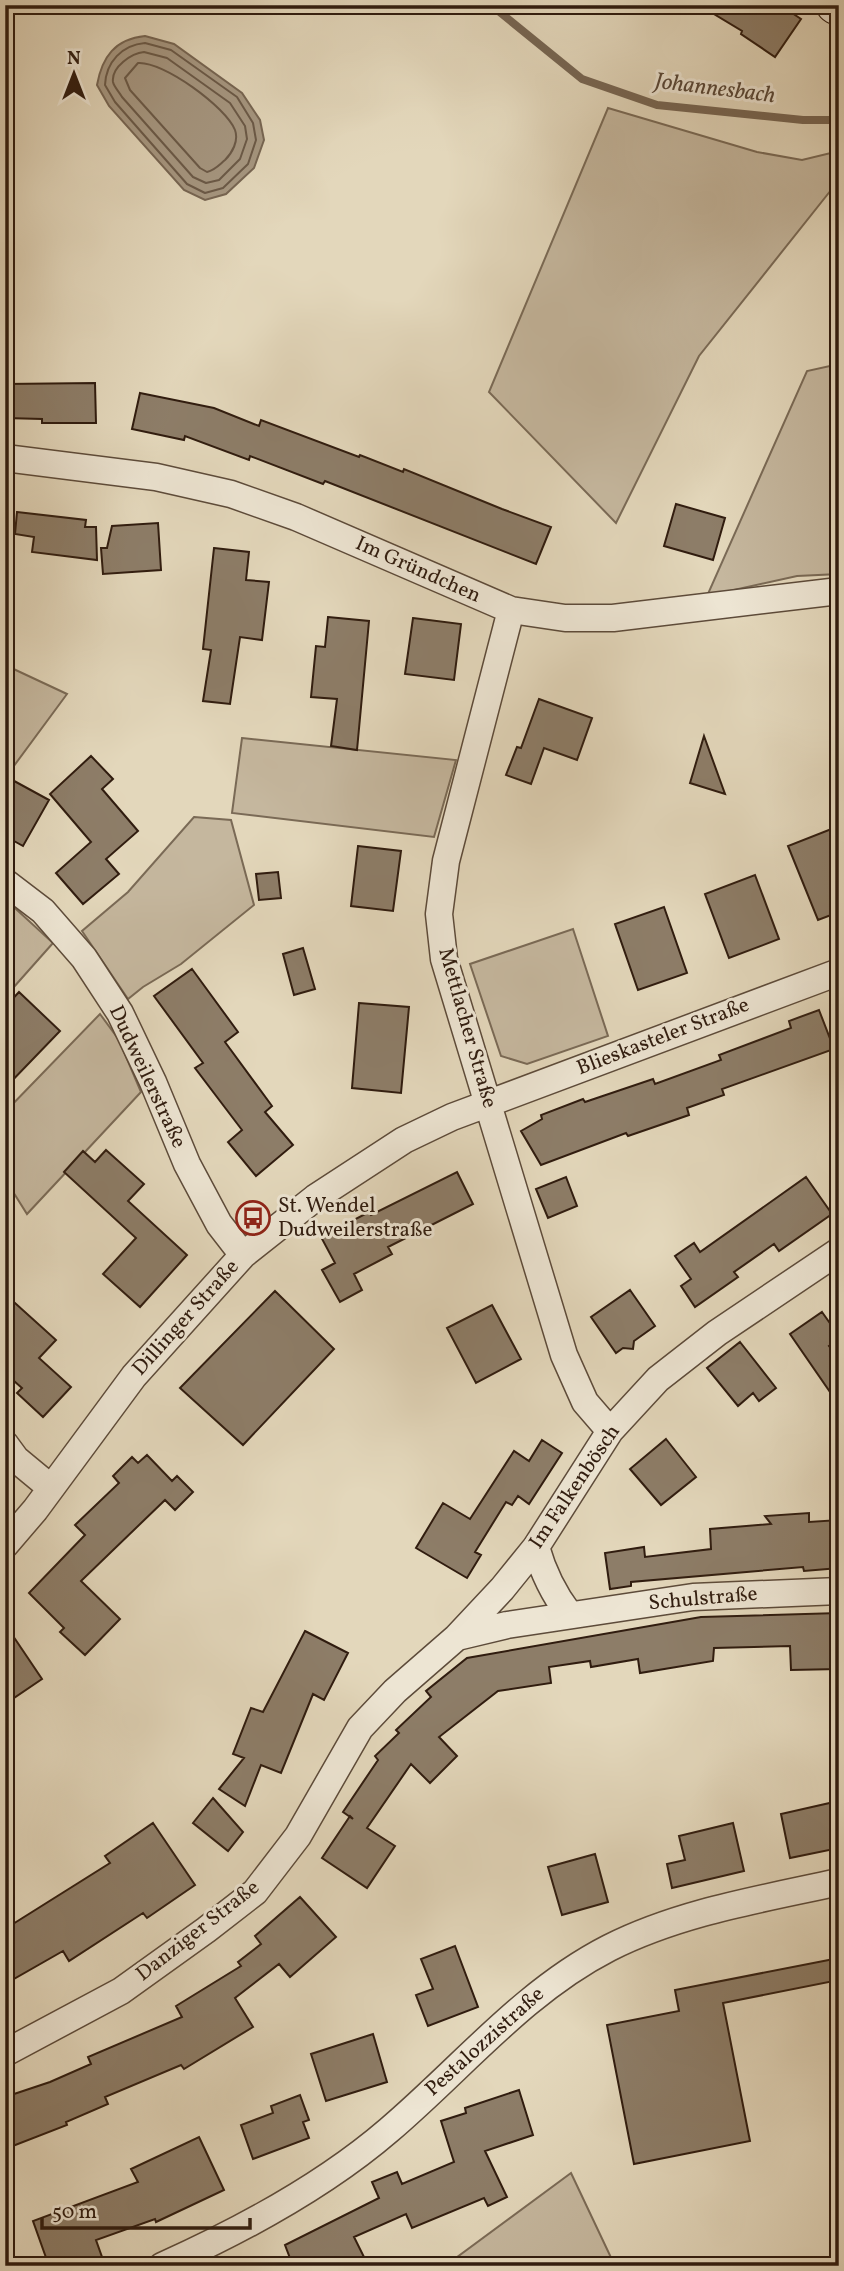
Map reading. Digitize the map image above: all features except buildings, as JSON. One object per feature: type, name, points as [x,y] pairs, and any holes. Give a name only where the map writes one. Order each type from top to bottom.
[{"type":"street","name":"Im Gründchen","points":[[5,458],[156,477],[231,494],[296,517],[511,610],[565,618],[614,618],[839,591]]},
{"type":"street","name":"Mettlacher Straße","points":[[511,610],[446,860],[439,914],[444,959],[564,1355],[585,1402],[610,1431]]},
{"type":"street","name":"Dudweilerstraße","points":[[5,882],[43,911],[84,958],[120,1013],[153,1082],[187,1164],[219,1224],[243,1255]]},
{"type":"street","name":"Blieskasteler Straße","points":[[488,1103],[839,972]]},
{"type":"street","name":"Dillinger Straße","points":[[5,1545],[134,1376],[243,1255],[315,1198],[404,1140],[488,1103]]},
{"type":"street","name":"Im Falkenbösch","points":[[457,1637],[502,1589],[536,1547],[610,1431],[658,1379],[717,1333],[839,1251]]},
{"type":"street","points":[[5,1444],[16,1459],[51,1488]]},
{"type":"street","points":[[536,1547],[542,1569],[555,1596],[569,1615]]},
{"type":"street","name":"Schulstraße","points":[[457,1637],[507,1625],[693,1597],[839,1591]]},
{"type":"street","name":"Danziger Straße","points":[[5,2053],[121,1990],[255,1892],[298,1836],[360,1728],[395,1691],[457,1637]]},
{"type":"street","name":"Pestalozzistraße","points":[[162,2266],[206,2246],[311,2187],[389,2130],[509,2018],[558,1979],[610,1948],[658,1927],[742,1903],[839,1882]]},
{"type":"shaded area","points":[[608,108],[757,152],[802,160],[839,151],[839,180],[699,356],[616,523],[489,392]]},
{"type":"shaded area","points":[[839,364],[839,574],[797,576],[707,596],[807,371]]},
{"type":"shaded area","points":[[5,665],[67,694],[5,778]]},
{"type":"shaded area","points":[[242,738],[456,760],[434,837],[232,813]]},
{"type":"shaded area","points":[[194,817],[231,820],[254,905],[181,964],[128,999],[82,931],[128,892]]},
{"type":"shaded area","points":[[5,899],[53,943],[5,997]]},
{"type":"shaded area","points":[[573,929],[608,1036],[527,1064],[501,1056],[470,964]]},
{"type":"shaded area","points":[[100,1014],[119,1040],[141,1092],[27,1214],[5,1179],[5,1112]]},
{"type":"shaded area","points":[[571,2173],[615,2266],[445,2266]]},
{"type":"water","points":[[145,36],[174,44],[242,93],[260,120],[264,140],[254,168],[226,194],[205,200],[184,190],[109,106],[97,85],[102,66],[112,51],[126,41]]},
{"type":"waterway","name":"Johannesbach","points":[[491,5],[582,79],[657,105],[803,120],[839,120]]},
{"type":"place","name":"St. Wendel Dudweilerstraße","points":[[253,1218]]}]
